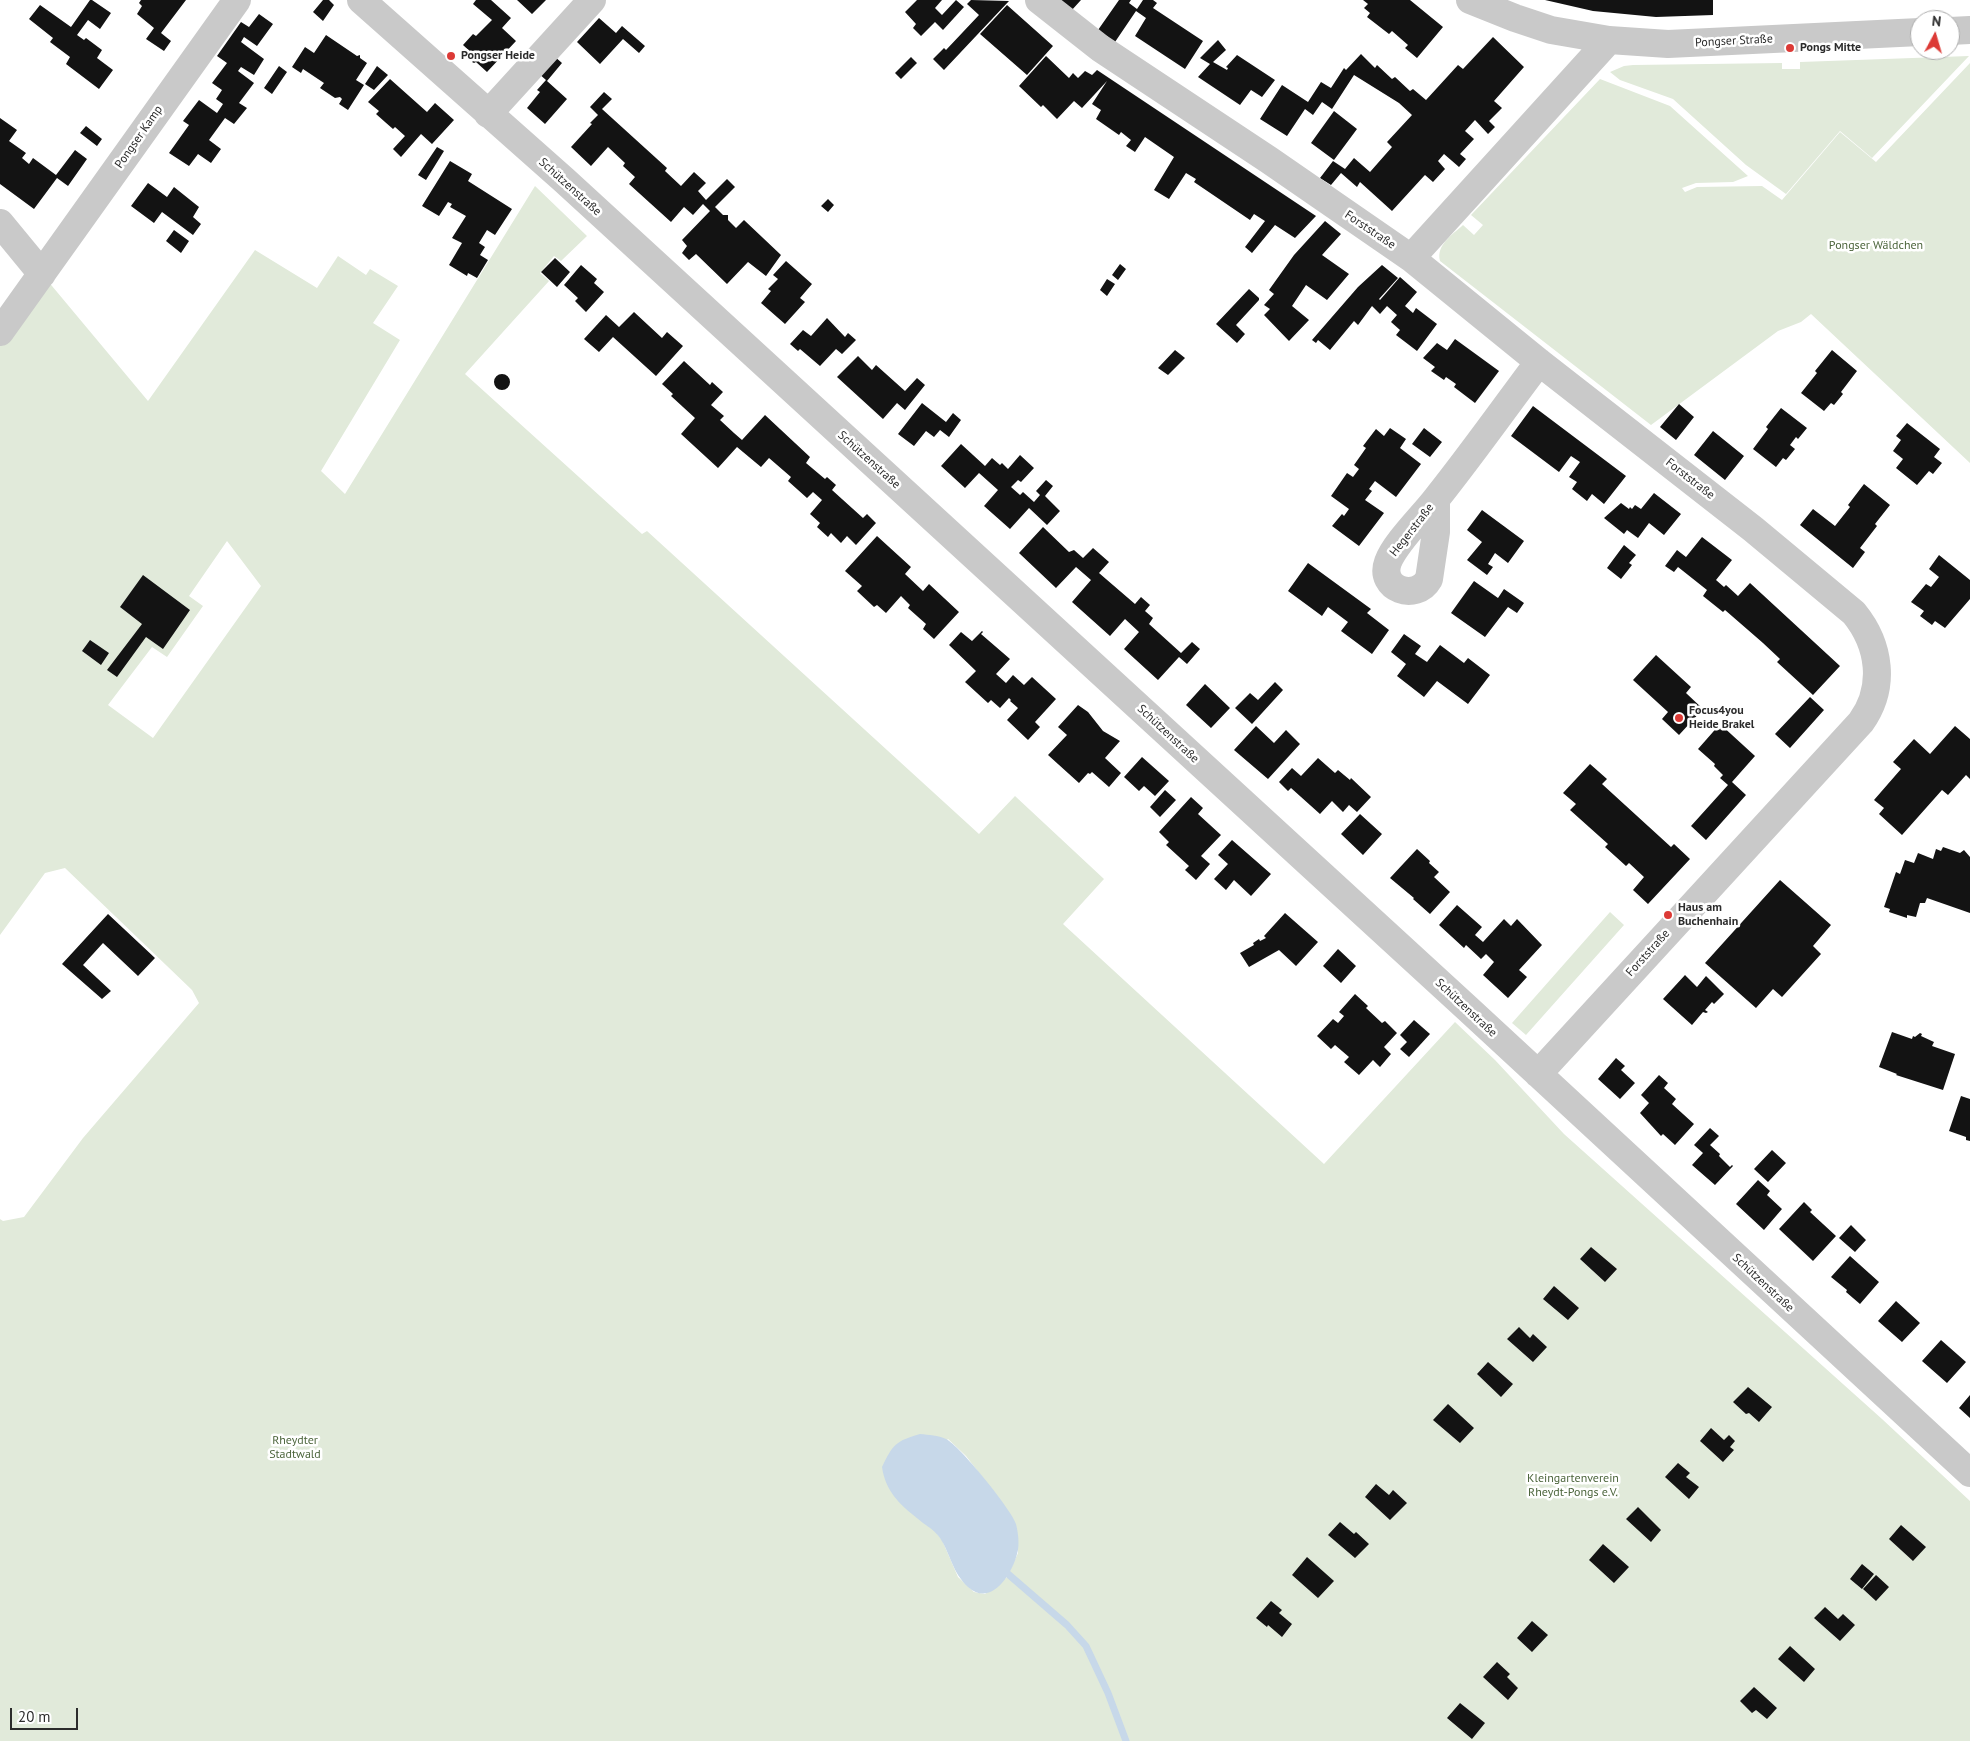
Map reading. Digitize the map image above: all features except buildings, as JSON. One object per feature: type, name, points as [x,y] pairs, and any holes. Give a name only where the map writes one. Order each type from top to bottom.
[{"type":"street","name":"Pongser Kamp","points":[[0,332],[236,0]]},
{"type":"street","name":"Schützenstraße","points":[[360,0],[637,247],[1970,1473]]},
{"type":"street","points":[[488,114],[592,0]]},
{"type":"street","name":"Forststraße","points":[[1039,0],[1100,48],[1213,122],[1411,258],[1539,362],[1747,524],[1854,613],[1871,640],[1878,667],[1874,698],[1861,722],[1538,1074]]},
{"type":"street","name":"Pongser Straße","points":[[1470,0],[1506,15],[1551,30],[1609,40],[1668,44],[1910,32]]},
{"type":"street","points":[[1411,258],[1609,40]]},
{"type":"street","points":[[0,223],[42,274]]},
{"type":"street","name":"Hegerstraße","points":[[1436,499],[1539,362]]},
{"type":"green space","points":[[1960,56],[1969,56],[1872,158],[1840,131],[1786,194],[1746,165],[1673,99],[1620,80],[1610,72],[1624,66],[1633,65],[1782,63],[1782,69],[1800,69],[1800,62],[1910,58],[1910,60],[1960,60]]},
{"type":"green space","name":"Pongser Wäldchen","points":[[1970,63],[1970,463],[1811,314],[1801,322],[1778,331],[1651,425],[1440,261],[1440,250],[1446,241],[1463,225],[1474,235],[1483,225],[1471,215],[1600,79],[1670,106],[1748,176],[1733,182],[1696,183],[1682,188],[1685,192],[1697,187],[1762,186],[1782,200],[1840,132],[1876,162]]},
{"type":"green space","name":"Rheydter Stadtwald","points":[[535,186],[587,236],[561,261],[554,256],[540,273],[549,281],[465,374],[642,534],[647,531],[979,834],[1015,796],[1104,879],[1063,924],[1324,1164],[1455,1022],[1495,1060],[1564,1134],[1882,1419],[1970,1501],[1970,1741],[0,1741],[0,1219],[3,1221],[24,1217],[83,1138],[199,1003],[192,990],[65,868],[45,873],[0,935],[0,317],[42,274],[148,401],[255,250],[317,288],[338,256],[366,275],[370,269],[398,286],[373,323],[400,340],[321,471],[345,494]],"holes":[[[227,541],[261,586],[153,738],[108,705],[152,647],[167,657],[203,606],[189,596]],[[948,1439],[966,1456],[1002,1503],[1017,1532],[1018,1553],[1007,1577],[985,1594],[974,1592],[958,1577],[942,1540],[935,1531],[897,1499]]]},
{"type":"green space","points":[[1610,912],[1624,925],[1526,1035],[1512,1023]]},
{"type":"water","points":[[920,1434],[940,1437],[953,1444],[996,1493],[1016,1524],[1018,1535],[1017,1554],[1005,1579],[992,1591],[985,1594],[968,1587],[958,1575],[944,1544],[938,1536],[896,1499],[887,1485],[882,1467],[889,1453],[900,1441]]},
{"type":"waterway","points":[[1008,1574],[1067,1625],[1086,1646],[1108,1693],[1126,1741]]},
{"type":"place","name":"Pongs Mitte","points":[[1790,48]]},
{"type":"place","name":"Pongser Heide","points":[[451,56]]},
{"type":"place","name":"Focus4you Heide Brakel","points":[[1679,718]]},
{"type":"place","name":"Haus am Buchenhain","points":[[1668,915]]},
{"type":"park label","name":"Kleingartenverein Rheydt-Pongs e.V.","points":[[1573,1486]]}]
